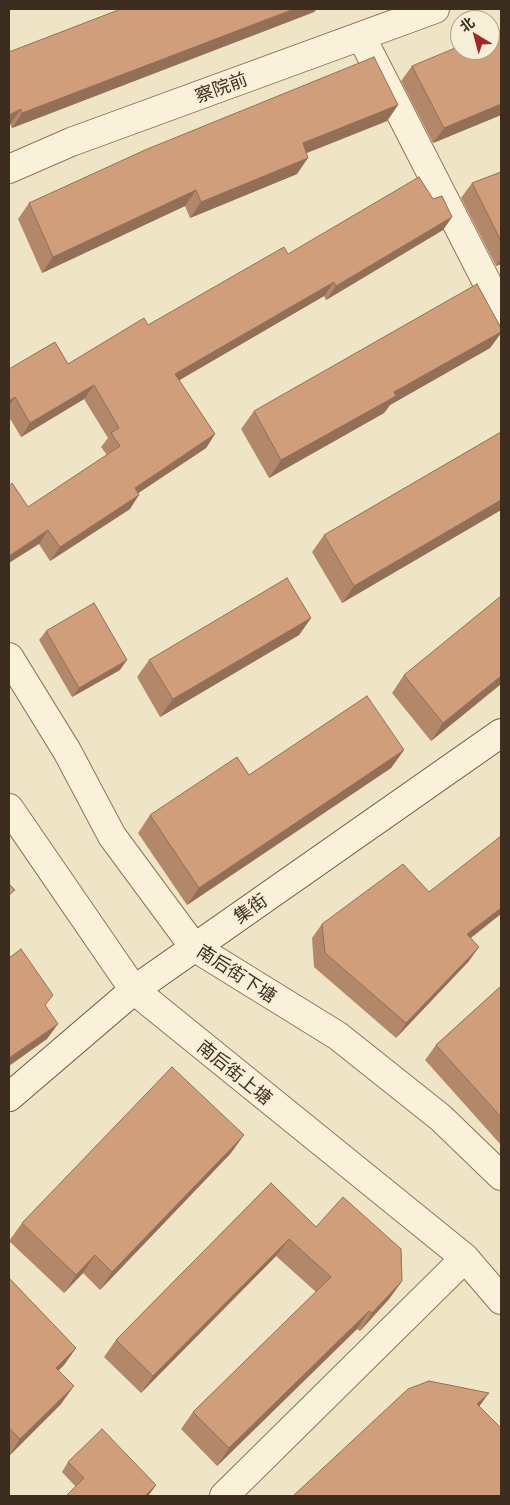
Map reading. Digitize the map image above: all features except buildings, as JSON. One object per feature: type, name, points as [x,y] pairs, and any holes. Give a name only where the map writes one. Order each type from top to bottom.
[{"type":"street","name":"察院前","points":[[9,169],[72,142],[435,9]]},
{"type":"street","points":[[362,36],[501,310]]},
{"type":"street","name":"南后街下塘","points":[[9,657],[67,751],[112,836],[194,947],[338,1036],[441,1118],[501,1176]]},
{"type":"street","name":"集街","points":[[9,1097],[134,990],[501,733]]},
{"type":"street","name":"南后街上塘","points":[[9,808],[134,990],[465,1258],[501,1300]]},
{"type":"street","points":[[224,1496],[465,1258]]}]
